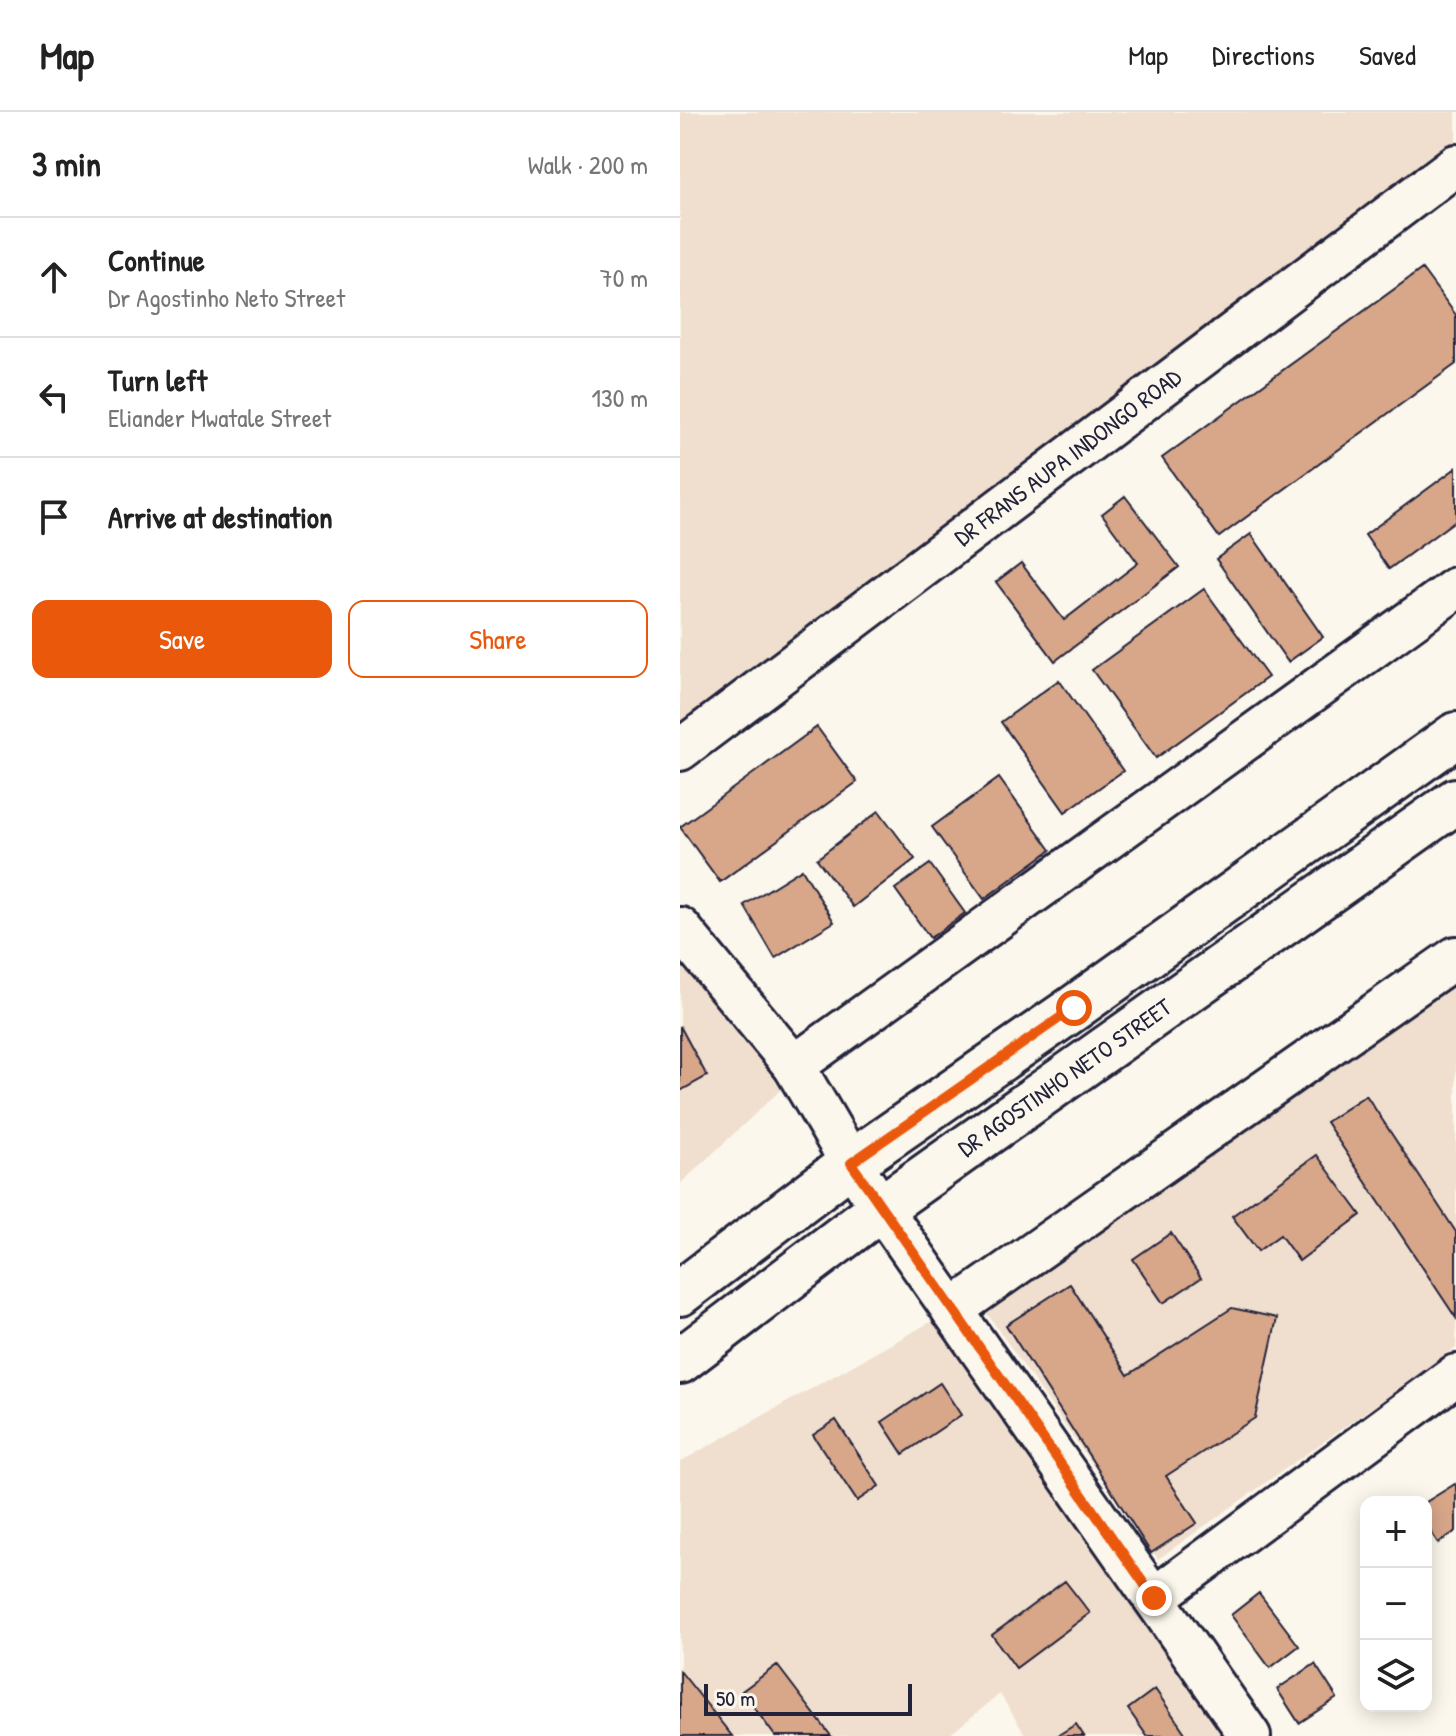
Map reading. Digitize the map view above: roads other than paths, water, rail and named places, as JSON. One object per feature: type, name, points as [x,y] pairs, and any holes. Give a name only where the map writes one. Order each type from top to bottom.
[{"type":"main road","points":[[680,1293],[851,1163],[1456,735]]},
{"type":"main road","name":"DR AGOSTINHO NETO STREET","points":[[680,1361],[881,1208],[1456,801]]},
{"type":"street","name":"DR FRANS AUPA INDONGO ROAD","points":[[680,750],[1456,165]]},
{"type":"street","points":[[794,1066],[1456,588]]},
{"type":"street","points":[[680,928],[794,1066],[881,1208],[1250,1736]]},
{"type":"street","points":[[952,1310],[1456,957]]},
{"type":"street","points":[[1154,1598],[1456,1375]]}]
